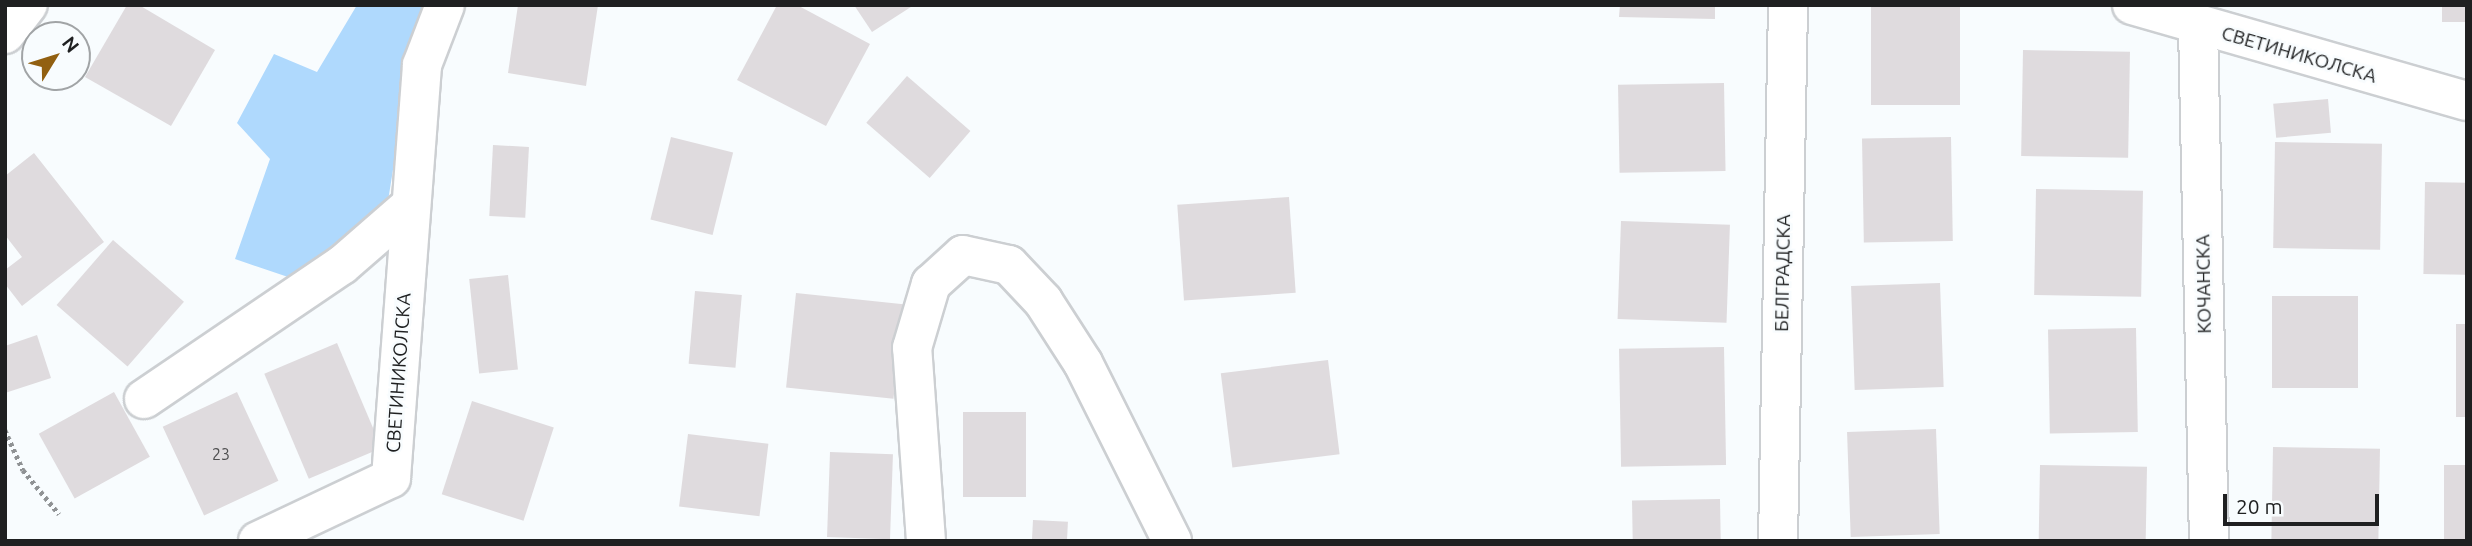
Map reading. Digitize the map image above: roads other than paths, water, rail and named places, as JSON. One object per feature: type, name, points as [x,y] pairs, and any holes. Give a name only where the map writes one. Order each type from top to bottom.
[{"type":"street","points":[[5,34],[28,5]]},
{"type":"street","name":"СВЕТИНИКОЛСКА","points":[[258,541],[391,478],[422,65],[445,5]]},
{"type":"street","name":"БЕЛГРАДСКА","points":[[1778,541],[1788,5]]},
{"type":"street","name":"СВЕТИНИКОЛСКА","points":[[2132,5],[2467,102]]},
{"type":"street","name":"КОЧАНСКА","points":[[2198,26],[2209,541]]},
{"type":"street","points":[[144,399],[342,265],[411,205]]},
{"type":"street","points":[[926,541],[912,348],[931,284],[963,255],[1009,265],[1043,301],[1083,363],[1172,541]]}]
